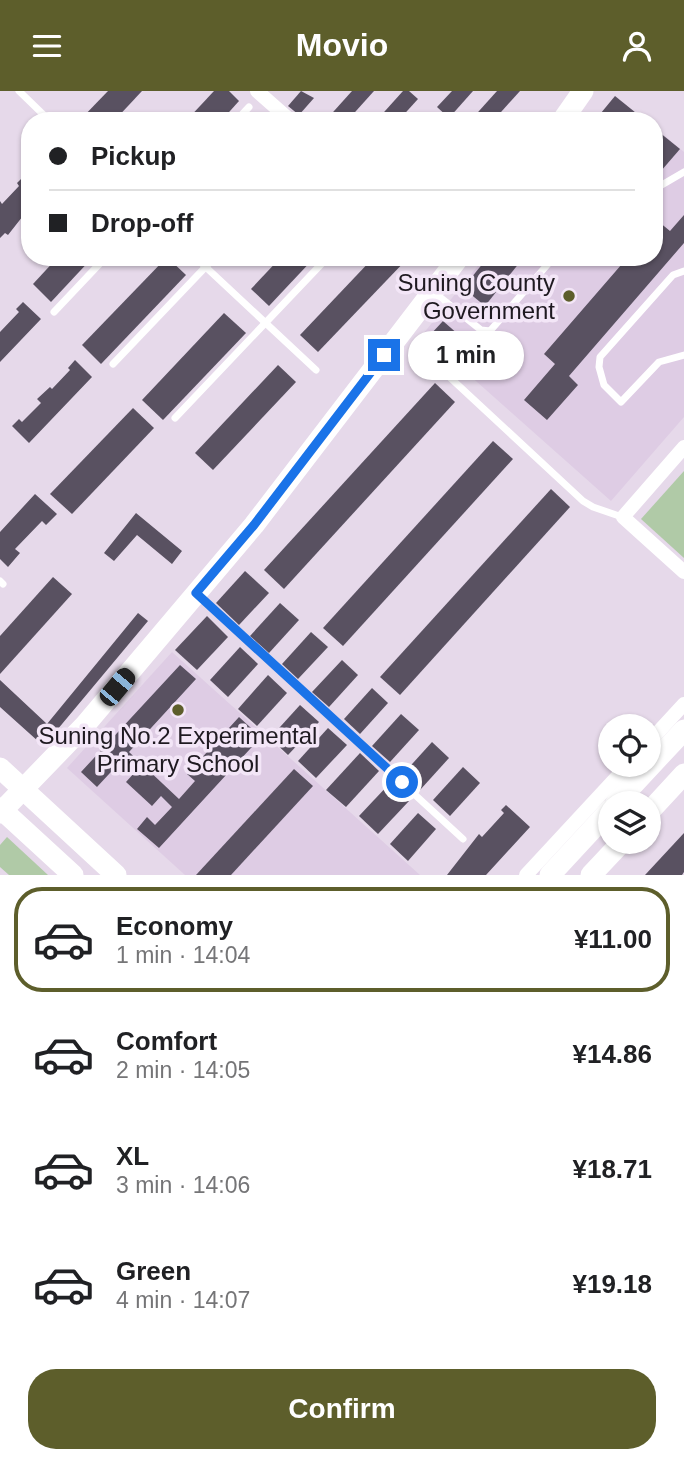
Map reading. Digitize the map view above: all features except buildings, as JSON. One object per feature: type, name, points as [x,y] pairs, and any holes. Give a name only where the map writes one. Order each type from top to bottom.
[{"type":"street","points":[[257,91],[281,112]]},
{"type":"street","points":[[568,112],[583,91]]},
{"type":"street","points":[[73,875],[1,810],[85,725],[254,525],[452,266]]},
{"type":"street","points":[[684,447],[623,517],[684,572]]},
{"type":"street","points":[[661,729],[684,704]]},
{"type":"street","points":[[627,791],[684,730]]},
{"type":"street","points":[[0,768],[116,875]]},
{"type":"street","points":[[661,799],[684,774]]},
{"type":"street","points":[[526,875],[617,777]]},
{"type":"street","points":[[550,875],[598,823]]},
{"type":"street","points":[[591,875],[611,854]]},
{"type":"lane","points":[[19,91],[41,112]]},
{"type":"lane","points":[[244,112],[249,107]]},
{"type":"lane","points":[[663,184],[684,172]]},
{"type":"lane","points":[[54,312],[97,266]]},
{"type":"lane","points":[[175,418],[319,266]]},
{"type":"lane","points":[[433,291],[481,330],[490,331],[546,266]]},
{"type":"lane","points":[[113,364],[206,267],[316,370]]},
{"type":"lane","points":[[684,271],[673,275],[600,357],[601,377],[621,402],[645,373],[659,362],[684,355]]},
{"type":"lane","points":[[430,359],[583,501],[623,517]]},
{"type":"lane","points":[[196,593],[463,839]]},
{"type":"shaded area","name":"Suning County Government","points":[[663,135],[684,152],[684,417],[611,501],[423,334],[478,266],[663,266]]},
{"type":"shaded area","name":"Suning No.2 Experimental Primary School","points":[[172,652],[420,875],[185,875],[67,768]]},
{"type":"green space","points":[[684,471],[684,558],[641,519]]},
{"type":"green space","points":[[7,837],[48,875],[9,875],[0,867],[0,845]]},
{"type":"place","name":"Suning County Government","points":[[569,296]]},
{"type":"place","name":"Suning No.2 Experimental Primary School","points":[[178,710]]},
{"type":"route","points":[[384,355],[254,525],[196,593],[402,782]]}]
